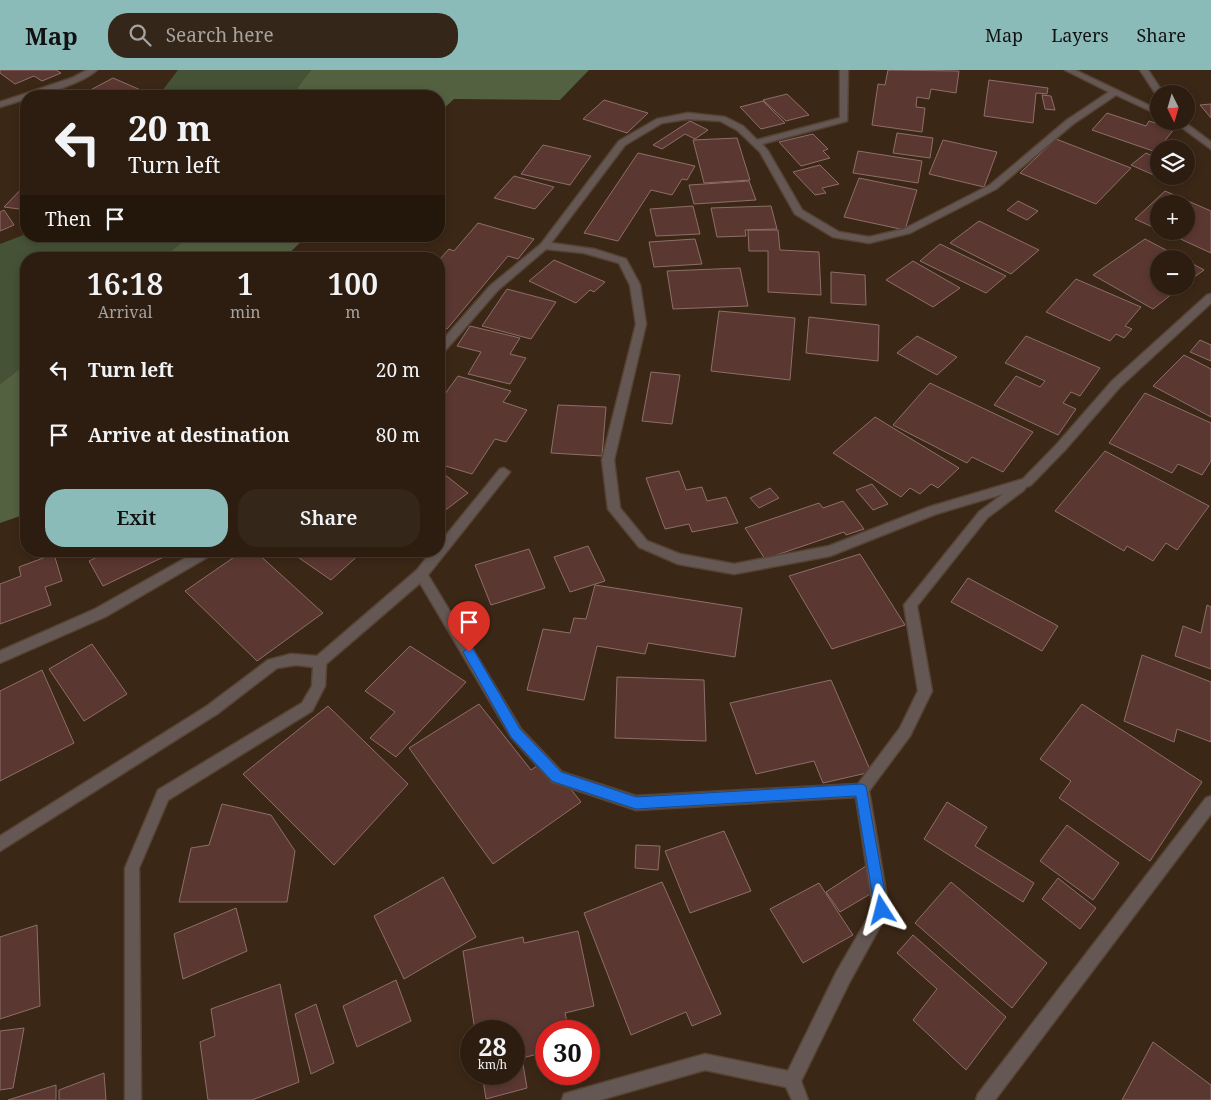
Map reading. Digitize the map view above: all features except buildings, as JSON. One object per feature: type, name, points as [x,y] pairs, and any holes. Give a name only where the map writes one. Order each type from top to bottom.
[{"type":"street","points":[[45,90],[75,80],[93,70]]},
{"type":"street","points":[[756,143],[844,119],[844,70]]},
{"type":"street","points":[[1069,70],[1150,109]]},
{"type":"street","points":[[1144,70],[1154,85]]},
{"type":"street","points":[[445,343],[494,288],[544,246],[622,143],[660,121],[688,116],[722,119],[740,128],[764,151],[798,212],[836,235],[869,240],[907,231],[993,188],[1070,122],[1114,93]]},
{"type":"street","points":[[0,105],[20,98]]},
{"type":"street","points":[[1190,130],[1211,146]]},
{"type":"street","points":[[544,246],[604,253],[623,261],[635,285],[641,324],[608,460],[614,509],[643,544],[678,558],[734,569],[830,551],[933,510],[1027,482]]},
{"type":"street","points":[[800,1100],[792,1080],[843,976],[882,910],[862,790],[905,732],[924,691],[910,605],[982,515],[1027,482],[1061,447],[1116,384],[1211,297]]},
{"type":"street","points":[[445,545],[504,472]]},
{"type":"street","points":[[0,658],[100,612],[198,557]]},
{"type":"street","points":[[319,662],[421,574],[435,557]]},
{"type":"street","points":[[421,574],[516,733],[557,777],[636,803],[862,790]]},
{"type":"street","points":[[0,844],[212,710],[273,664],[285,659],[300,658],[319,662]]},
{"type":"street","points":[[133,1100],[132,868],[159,804],[163,795],[307,707],[318,690],[321,678],[319,662]]},
{"type":"street","points":[[984,1100],[1211,803]]},
{"type":"street","points":[[570,1100],[705,1062],[792,1080]]},
{"type":"green space","points":[[178,70],[311,70],[296,90],[163,90]]},
{"type":"green space","points":[[311,70],[589,70],[560,100],[454,99],[445,107],[445,90],[296,90]]},
{"type":"green space","points":[[20,236],[20,242],[182,242],[171,252],[20,252],[20,369],[0,384],[0,244]]},
{"type":"green space","points":[[182,242],[301,242],[290,252],[170,252]]},
{"type":"green space","points":[[20,369],[20,516],[0,523],[0,384]]},
{"type":"route","points":[[469,652],[516,733],[557,777],[636,803],[862,790],[882,910]]}]
